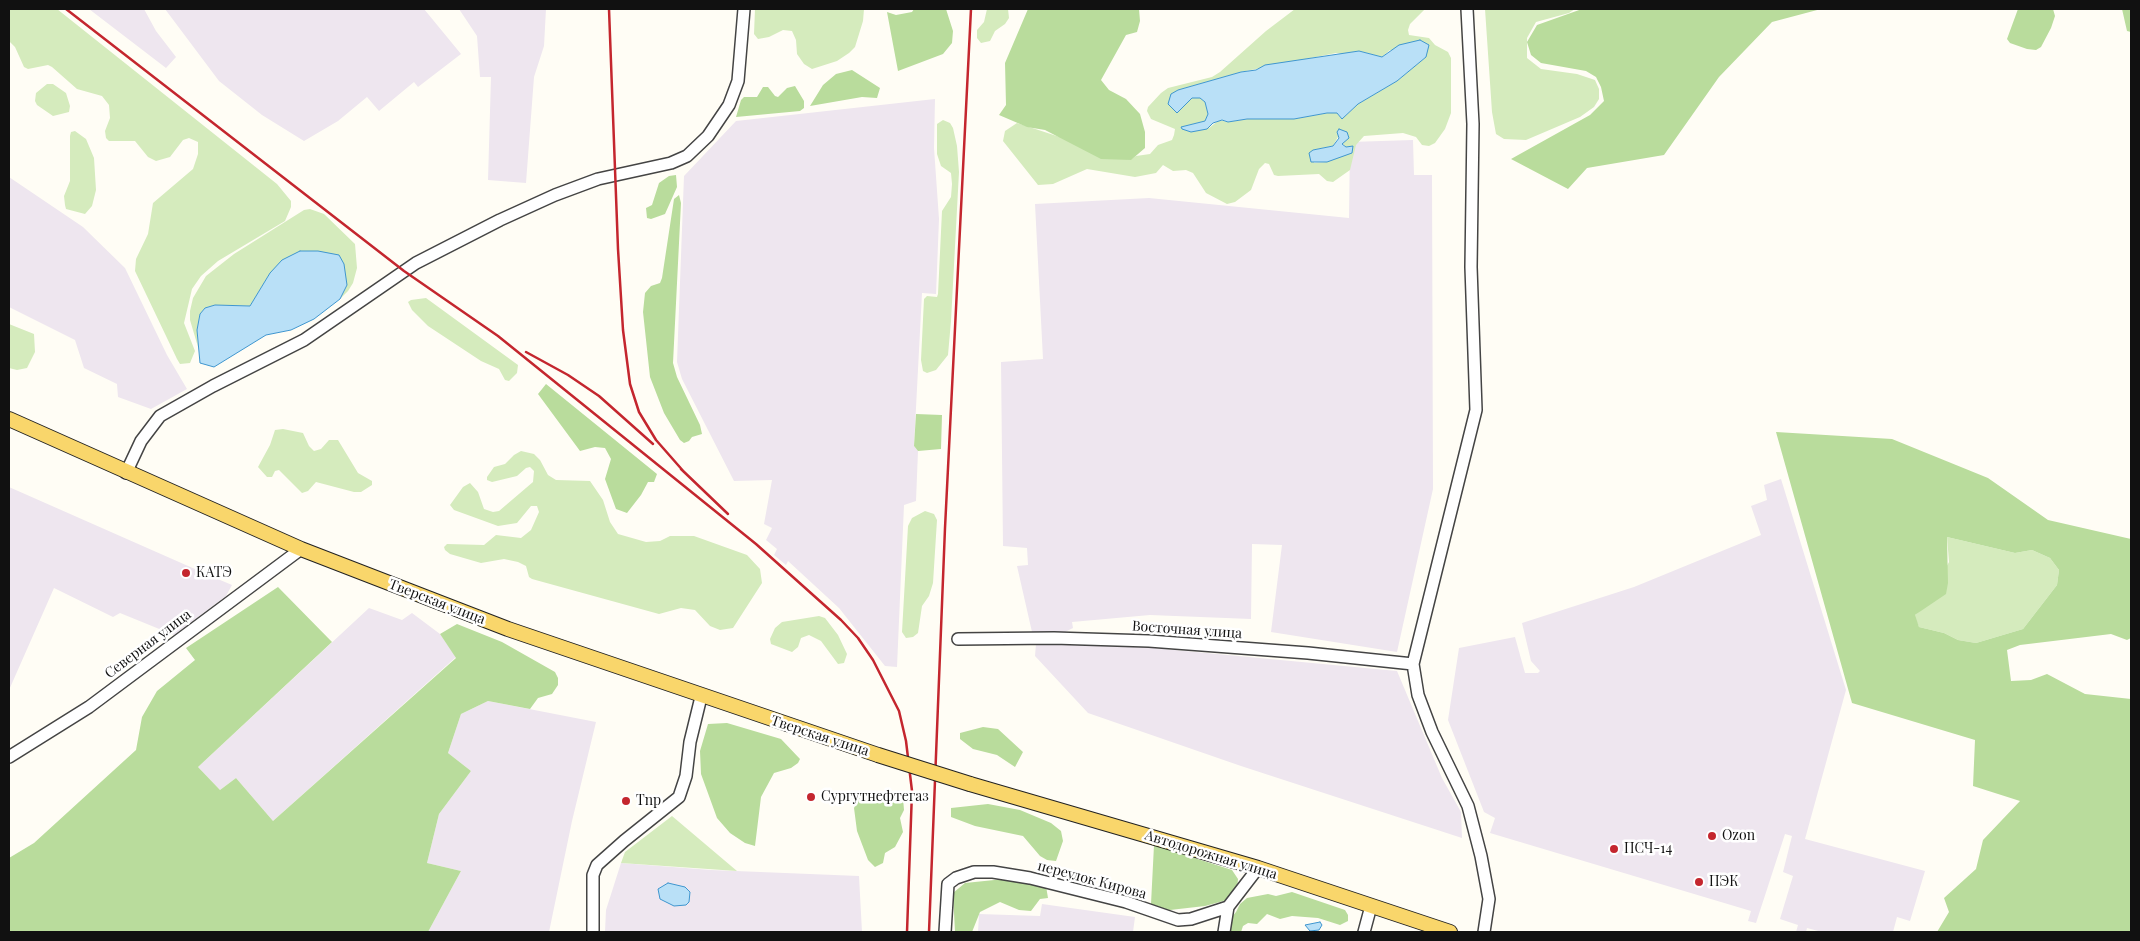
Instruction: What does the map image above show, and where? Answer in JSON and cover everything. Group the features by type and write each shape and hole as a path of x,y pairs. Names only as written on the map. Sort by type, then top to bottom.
{"main road":[{"name":"Тверская улица","path":"9,419 126,473 301,548 508,630 701,697 970,784"},
{"name":"Автодорожная улица","path":"970,784 1258,868 1450,932"}],"street":[{"path":"126,473 142,441 160,416 213,386 304,340 416,263 500,220 555,195 598,179 671,163 687,156 708,136 729,104 738,81 744,9"},
{"path":"1467,9 1472,124 1471,267 1476,410 1413,664 1418,695 1432,732 1468,806 1481,856 1489,899 1484,932"},
{"name":"Северная улица","path":"9,758 89,707 301,548"},
{"name":"Восточная улица","path":"958,639 1054,638 1149,641 1308,653 1413,664"},
{"path":"593,932 593,875 596,865 679,797 686,776 690,742 701,697"},
{"path":"1224,932 1228,907 1258,868"},
{"name":"переулок Кирова","path":"945,932 948,884 956,878 974,872 1008,874 1126,902 1178,920 1190,919 1228,907"},
{"path":"1364,932 1371,906"}],"shaded area":[{"path":"89,9 144,9 156,31 176,57 166,68"},
{"path":"165,9 424,9 461,54 418,87 414,82 379,111 367,97 338,121 304,141 262,115 219,81"},
{"path":"459,9 546,9 544,46 534,77 526,183 488,180 491,77 480,77 477,36"},
{"path":"935,99 934,148 939,219 936,294 922,293 914,446 918,451 916,501 904,505 897,667 885,666 839,608 788,561 786,565 774,555 777,549 766,540 772,528 764,524 772,480 734,481 682,379 677,362 684,176 736,121"},
{"path":"1413,140 1414,175 1432,175 1433,489 1397,652 1271,632 1282,545 1252,544 1251,619 1150,615 1072,622 1073,628 1065,632 1032,632 1017,566 1028,565 1027,548 1003,546 1001,362 1043,359 1035,204 1149,198 1349,218 1350,142"},
{"path":"9,177 83,227 125,268 167,355 187,389 151,409 118,397 117,384 84,368 75,340 9,307"},
{"path":"1781,479 1846,690 1805,839 1925,871 1910,921 1897,917 1893,932 1822,932 1807,928 1806,932 1796,932 1798,925 1780,919 1793,876 1783,872 1792,836 1785,834 1756,923 1748,921 1751,911 1490,833 1495,818 1484,812 1448,720 1459,648 1515,637 1525,673 1538,673 1540,671 1531,661 1522,623 1634,587 1761,535 1751,506 1767,500 1764,485"},
{"path":"9,487 232,585 226,596 174,635 120,613 113,617 54,588 9,690"},
{"path":"369,608 402,620 412,613 440,634 456,657 273,821 236,778 220,790 198,767"},
{"path":"1036,644 1143,647 1397,671 1442,778 1461,812 1462,838 1241,766 1088,713 1035,656"},
{"path":"488,701 596,722 572,821 549,932 428,932 461,871 427,863 439,814 471,771 448,753 461,714"},
{"path":"621,863 711,870 859,876 862,932 605,932 606,910"},
{"path":"1042,904 1135,917 1133,932 978,932 979,914 1040,916"}],"green space":[{"path":"9,9 57,9 277,184 291,201 291,207 285,221 218,261 201,276 192,289 184,323 195,351 190,363 180,364 177,359 135,271 136,259 148,234 153,203 193,169 198,154 198,142 189,138 183,140 170,157 156,161 148,157 135,141 109,141 106,138 105,131 110,118 109,105 102,96 77,89 48,65 28,69 24,67 15,47 9,41"},
{"path":"755,9 864,9 863,21 855,47 837,61 812,69 804,64 797,54 796,40 792,31 783,30 769,37 758,39 754,34"},
{"path":"914,9 946,9 953,31 952,43 943,54 898,71 887,12 896,15 912,12"},
{"path":"987,9 1008,9 1009,18 1005,24 995,31 990,41 981,43 977,38 977,30 984,22"},
{"path":"1028,9 1139,9 1140,21 1137,32 1126,35 1101,80 1109,90 1126,99 1140,114 1145,132 1145,148 1131,160 1101,159 1045,130 1027,127 999,115 1006,105 1005,63"},
{"path":"1295,9 1425,9 1410,24 1408,30 1409,35 1429,38 1435,45 1448,52 1451,58 1451,113 1445,129 1435,143 1429,146 1422,145 1416,137 1403,133 1364,136 1356,145 1350,170 1333,182 1327,181 1319,174 1274,175 1269,164 1265,163 1259,169 1251,190 1235,202 1227,204 1206,193 1193,173 1186,170 1173,171 1163,165 1156,173 1135,177 1087,169 1053,184 1038,185 1003,141 1005,131 1017,123 1130,160 1136,156 1150,154 1158,145 1172,140 1174,135 1175,129 1151,119 1147,111 1148,107 1161,93 1168,88 1212,77","holes":["1390,50 1426,57 1397,81 1358,104 1342,119 1337,113 1327,113 1294,119 1247,119 1228,122 1219,120 1209,128 1181,127 1205,121 1208,114 1205,102 1200,98 1192,98 1177,113 1173,108 1178,90 1241,72 1336,53 1343,54 1359,51 1382,57","1347,132 1349,138 1342,143 1346,147 1353,146 1327,162 1314,163 1313,150 1333,146 1339,135"]},
{"path":"1485,9 1575,9 1569,13 1536,22 1527,38 1527,58 1541,69 1577,74 1595,80 1599,89 1599,99 1594,107 1580,117 1526,140 1504,139 1496,134 1492,112"},
{"path":"1582,9 1821,9 1772,22 1719,77 1664,155 1587,168 1568,189 1511,159 1590,115 1604,101 1601,87 1596,77 1586,71 1541,63 1531,55 1527,42 1537,25"},
{"path":"2018,9 2053,9 2055,16 2051,28 2041,47 2036,50 2010,43 2007,39"},
{"path":"2122,9 2131,9 2131,32 2127,31"},
{"path":"852,70 880,88 877,98 862,97 810,106 823,85 836,74"},
{"path":"47,84 53,84 66,93 70,106 69,112 53,116 37,105 35,101 36,93"},
{"path":"795,86 804,101 804,108 800,111 736,117 741,100 744,97 757,97 763,87 768,87 778,97 787,88"},
{"path":"943,120 950,123 953,128 957,146 959,172 951,321 948,355 936,370 927,373 923,371 921,360 924,299 927,296 937,297 938,294 942,211 951,197 952,184 951,173 941,166 937,154 937,124"},
{"path":"75,131 86,139 94,158 96,190 92,206 85,214 66,209 65,205 64,196 70,181 70,136 71,132"},
{"path":"676,175 677,187 665,214 651,219 647,218 646,208 652,205 659,183 669,176"},
{"path":"679,195 681,203 673,363 677,377 700,425 702,434 692,437 684,443 680,440 664,413 650,377 643,312 645,293 651,286 660,283 662,278 674,199"},
{"path":"310,209 324,214 355,244 357,268 353,283 348,291 340,299 347,285 270,273 250,306 215,305 205,308 200,314 197,330 198,347 190,320 190,311 193,298 206,276 234,254 304,210"},
{"path":"426,298 518,365 517,373 509,381 505,380 499,369 481,361 428,326 412,310 408,302"},
{"path":"9,324 34,334 35,352 27,368 17,370 9,368"},
{"path":"546,384 657,474 654,482 648,482 627,513 616,509 605,479 611,459 605,448 595,447 580,451 538,394"},
{"path":"916,414 942,415 941,449 918,451 914,446"},
{"path":"283,429 303,433 309,446 314,451 321,449 329,440 338,440 358,473 372,481 372,485 361,492 354,492 316,482 308,491 302,493 279,470 275,471 272,477 267,477 258,467 270,445 275,430"},
{"path":"1776,432 1892,439 1988,478 2048,520 2131,539 2131,638 2127,640 2111,634 2020,645 2007,650 2011,681 2031,680 2047,674 2085,694 2131,699 2131,932 1937,932 1949,912 1944,898 1976,869 1983,840 2020,801 1973,786 1975,740 1852,703","holes":["1947,537 2015,553 2032,550 2050,558 2059,570 2057,585 2023,629 1976,643 1958,640 1944,633 1919,627 1915,615 1946,594 1948,583"]},
{"path":"521,451 534,454 540,460 548,475 556,480 590,481 603,500 610,522 618,534 646,542 660,541 670,536 694,536 747,555 760,569 762,583 733,628 720,630 710,626 695,610 681,608 659,614 532,579 529,577 526,566 518,562 504,559 481,563 450,554 445,550 444,547 447,544 484,545 496,535 521,538 531,530 539,512 537,506 531,506 517,523 498,526 454,510 450,505 463,487 470,483 478,492 484,509 493,512 499,511 533,482 534,471 530,467 526,468 517,476 492,482 487,480 487,477 494,467 505,464"},
{"path":"925,511 934,514 937,520 933,583 929,596 922,606 918,633 913,637 906,638 902,632 908,526 912,518"},
{"path":"1947,537 2015,553 2032,550 2050,558 2059,570 2057,585 2023,629 1976,643 1958,640 1944,633 1919,627 1914,616 1926,606 1949,562"},
{"path":"278,587 332,642 198,767 220,790 236,778 273,821 456,658 440,634 457,624 502,642 555,672 558,678 558,685 552,694 538,698 530,709 488,701 461,714 448,753 471,771 439,814 427,863 461,871 428,932 9,932 9,858 34,843 136,750 142,717 157,691 195,660 186,648"},
{"path":"819,616 825,618 838,635 847,654 844,663 838,664 821,641 809,635 801,638 798,647 792,652 771,644 770,639 775,628 782,622"},
{"path":"727,723 781,739 800,759 791,768 774,773 761,797 755,846 745,843 730,833 717,818 701,774 700,751 708,724"},
{"path":"983,727 998,729 1023,752 1015,767 997,755 973,749 960,739 960,733"},
{"path":"891,792 900,794 903,798 904,810 900,818 903,832 895,847 885,853 883,863 875,867 868,860 857,831 854,808 859,797"},
{"path":"988,804 1020,810 1051,823 1061,831 1063,841 1056,861 1047,860 1040,856 1023,836 975,826 951,817 951,808"},
{"path":"672,816 737,871 621,863 625,852"},
{"path":"1154,845 1232,870 1238,879 1237,890 1227,900 1205,906 1170,910 1153,908 1151,904"},
{"path":"1014,878 1046,886 1048,898 1040,899 1031,911 1019,910 1000,902 980,912 972,932 955,932 953,893 965,883"},
{"path":"1292,892 1345,910 1348,915 1348,921 1340,925 1318,918 1292,916 1280,919 1267,914 1257,924 1248,923 1243,926 1241,932 1229,932 1230,919 1240,904 1247,898 1268,894 1276,896"}],"water":[{"path":"1420,40 1429,45 1426,57 1397,81 1358,104 1342,119 1337,113 1327,113 1294,119 1247,119 1228,122 1222,120 1213,123 1207,129 1191,132 1181,127 1205,121 1208,114 1205,102 1200,98 1192,98 1177,113 1168,104 1171,94 1178,90 1241,72 1256,70 1265,65 1359,51 1382,57 1399,45"},
{"path":"1339,129 1347,132 1349,138 1342,144 1346,147 1353,146 1352,153 1327,162 1311,162 1309,153 1313,150 1333,146 1339,138 1337,132"},
{"path":"300,251 318,251 339,255 344,264 347,285 340,299 314,319 291,330 266,335 214,367 200,363 197,330 200,314 205,308 215,305 250,306 270,273 282,260"},
{"path":"668,883 685,887 690,892 689,902 686,905 674,906 660,899 658,889"},
{"path":"1320,922 1322,925 1319,930 1310,931 1305,925"}],"railway":[{"path":"66,9 404,271 498,336 756,544 841,620 858,638 873,660 899,711 906,741 912,791 907,932"},
{"path":"609,9 618,249 623,330 630,384 639,412 656,440 685,473"},
{"path":"929,932 945,528 971,9"},
{"path":"526,352 568,375 599,396 653,444"},
{"path":"681,469 728,514"}],"place":[{"name":"КАТЭ","path":"186,573"},
{"name":"Сургутнефтегаз","path":"811,797"},
{"name":"Tnp","path":"626,801"},
{"name":"Ozon","path":"1712,836"},
{"name":"ПСЧ-14","path":"1614,849"},
{"name":"ПЭК","path":"1699,882"}]}
